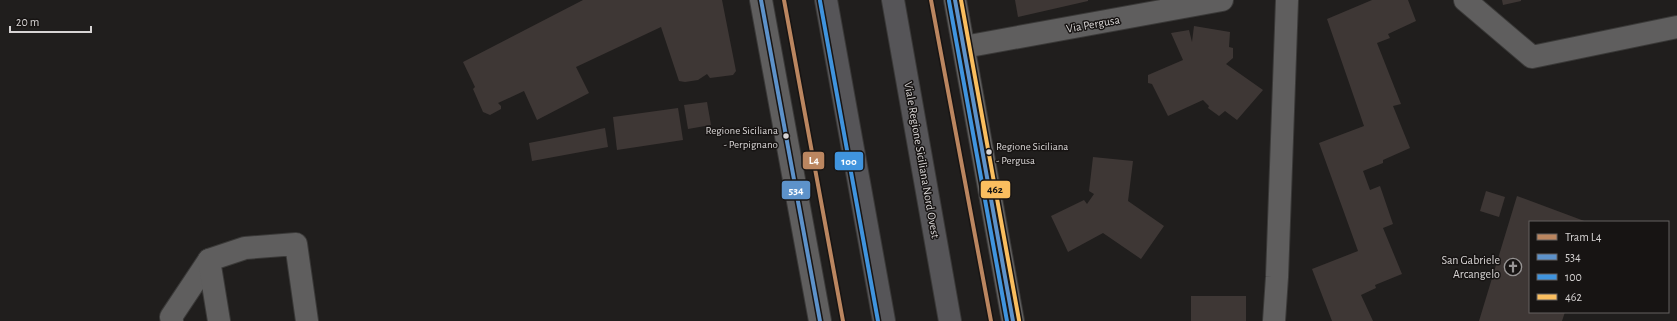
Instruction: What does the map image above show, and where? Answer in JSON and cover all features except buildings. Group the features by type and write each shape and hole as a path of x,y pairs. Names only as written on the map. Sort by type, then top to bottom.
{"main road":[{"path":"826,0 884,321"},
{"name":"Viale Regione Siciliana Nord Ovest","path":"893,0 950,321"}],"street":[{"path":"761,0 820,321"},
{"path":"955,0 1013,321"},
{"name":"Via Pergusa","path":"964,47 1222,0"},
{"path":"1274,321 1277,277 1287,0"},
{"path":"1465,0 1532,57 1677,27"},
{"path":"172,321 171,317 209,260 245,248 296,244 307,321"},
{"path":"209,260 219,321"}],"tram line":[{"name":"L4","path":"784,0 843,321"},
{"name":"L4","path":"931,0 991,321"}],"transit line":[{"name":"534","path":"761,0 820,321"},
{"name":"534","path":"955,0 1013,321"},
{"name":"462","path":"961,0 1019,320"},
{"name":"100","path":"820,1 878,321"},
{"name":"100","path":"949,1 1007,321"}],"place":[{"name":"Regione Siciliana - Perpignano","path":"786,136"},
{"name":"Regione Siciliana - Pergusa","path":"989,152"},
{"name":"San Gabriele Arcangelo","path":"1513,267"}]}
